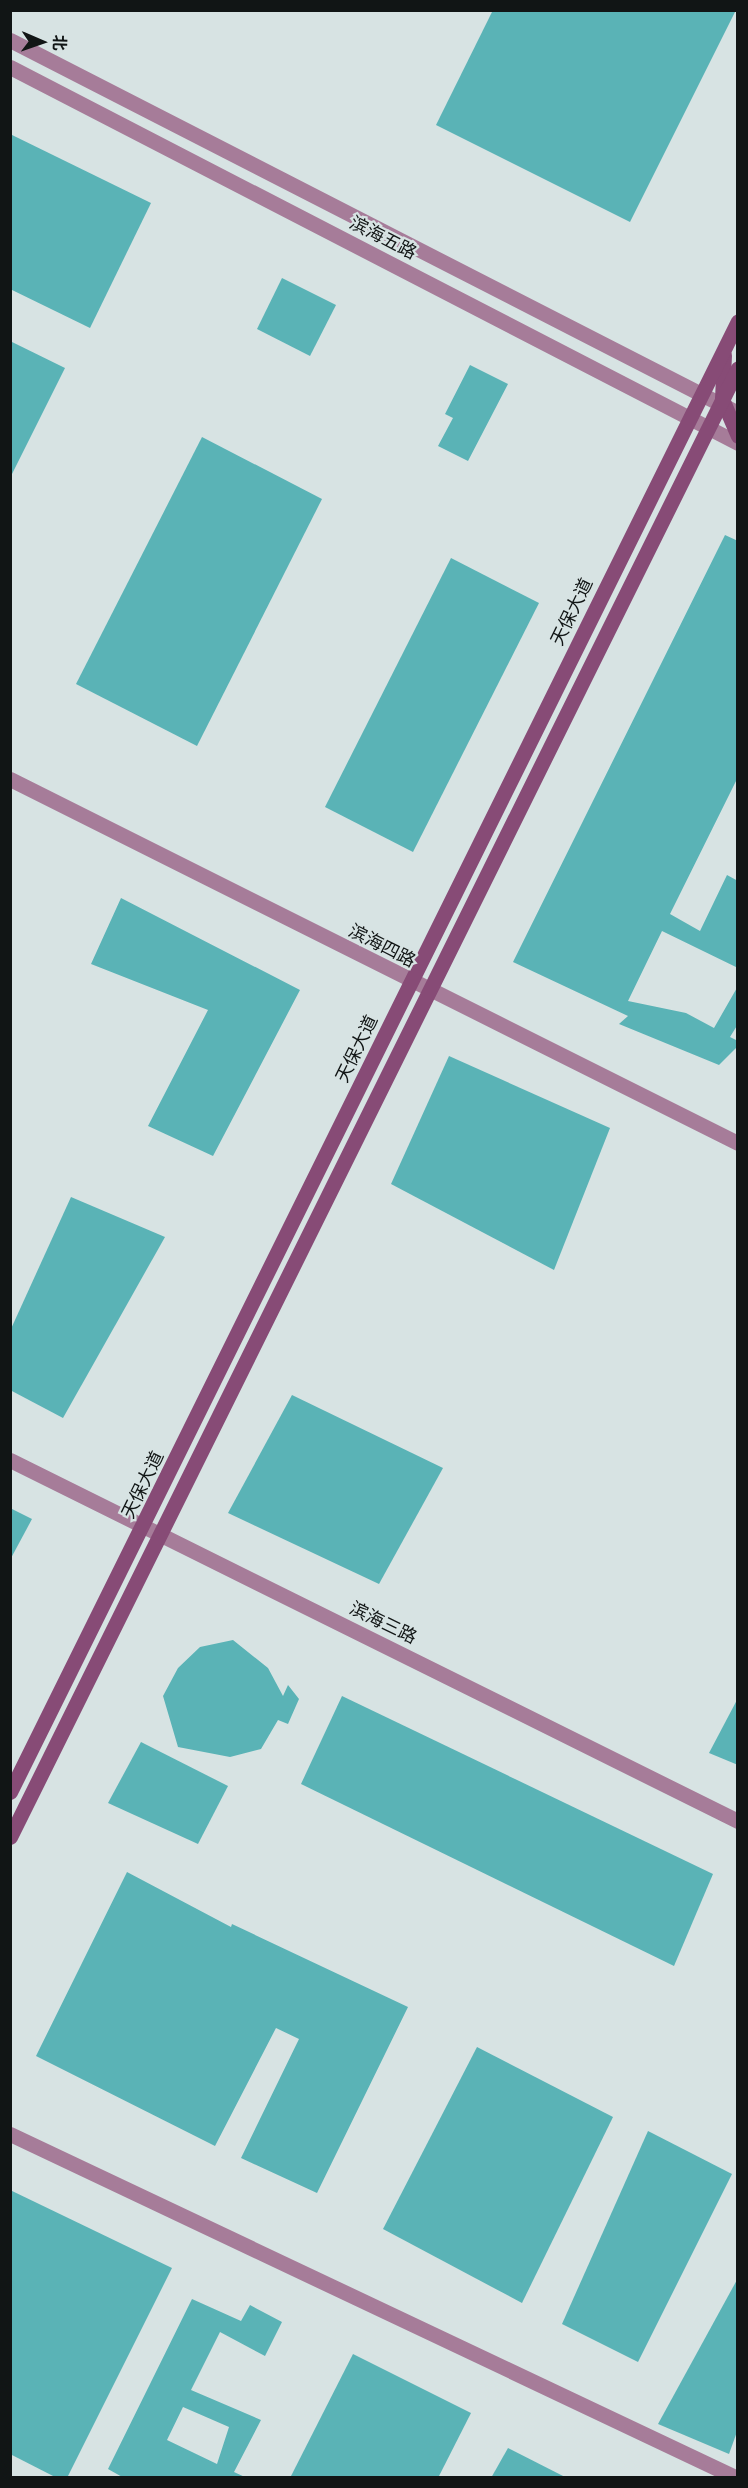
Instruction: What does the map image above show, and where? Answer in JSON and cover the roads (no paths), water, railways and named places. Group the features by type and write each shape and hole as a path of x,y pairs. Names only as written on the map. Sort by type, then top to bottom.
{"main road":[{"name":"天保大道","path":"10,1792 145,1526 734,328"},
{"path":"734,328 722,364 726,406 738,436"},
{"name":"天保大道","path":"10,1836 708,428 726,406 738,368"}],"street":[{"name":"滨海五路","path":"10,40 700,395 726,406"},
{"name":"滨海五路","path":"10,67 738,443"},
{"name":"滨海四路","path":"10,779 429,991 738,1143"},
{"name":"滨海三路","path":"10,1460 738,1821"},
{"path":"10,2134 737,2478"}]}
